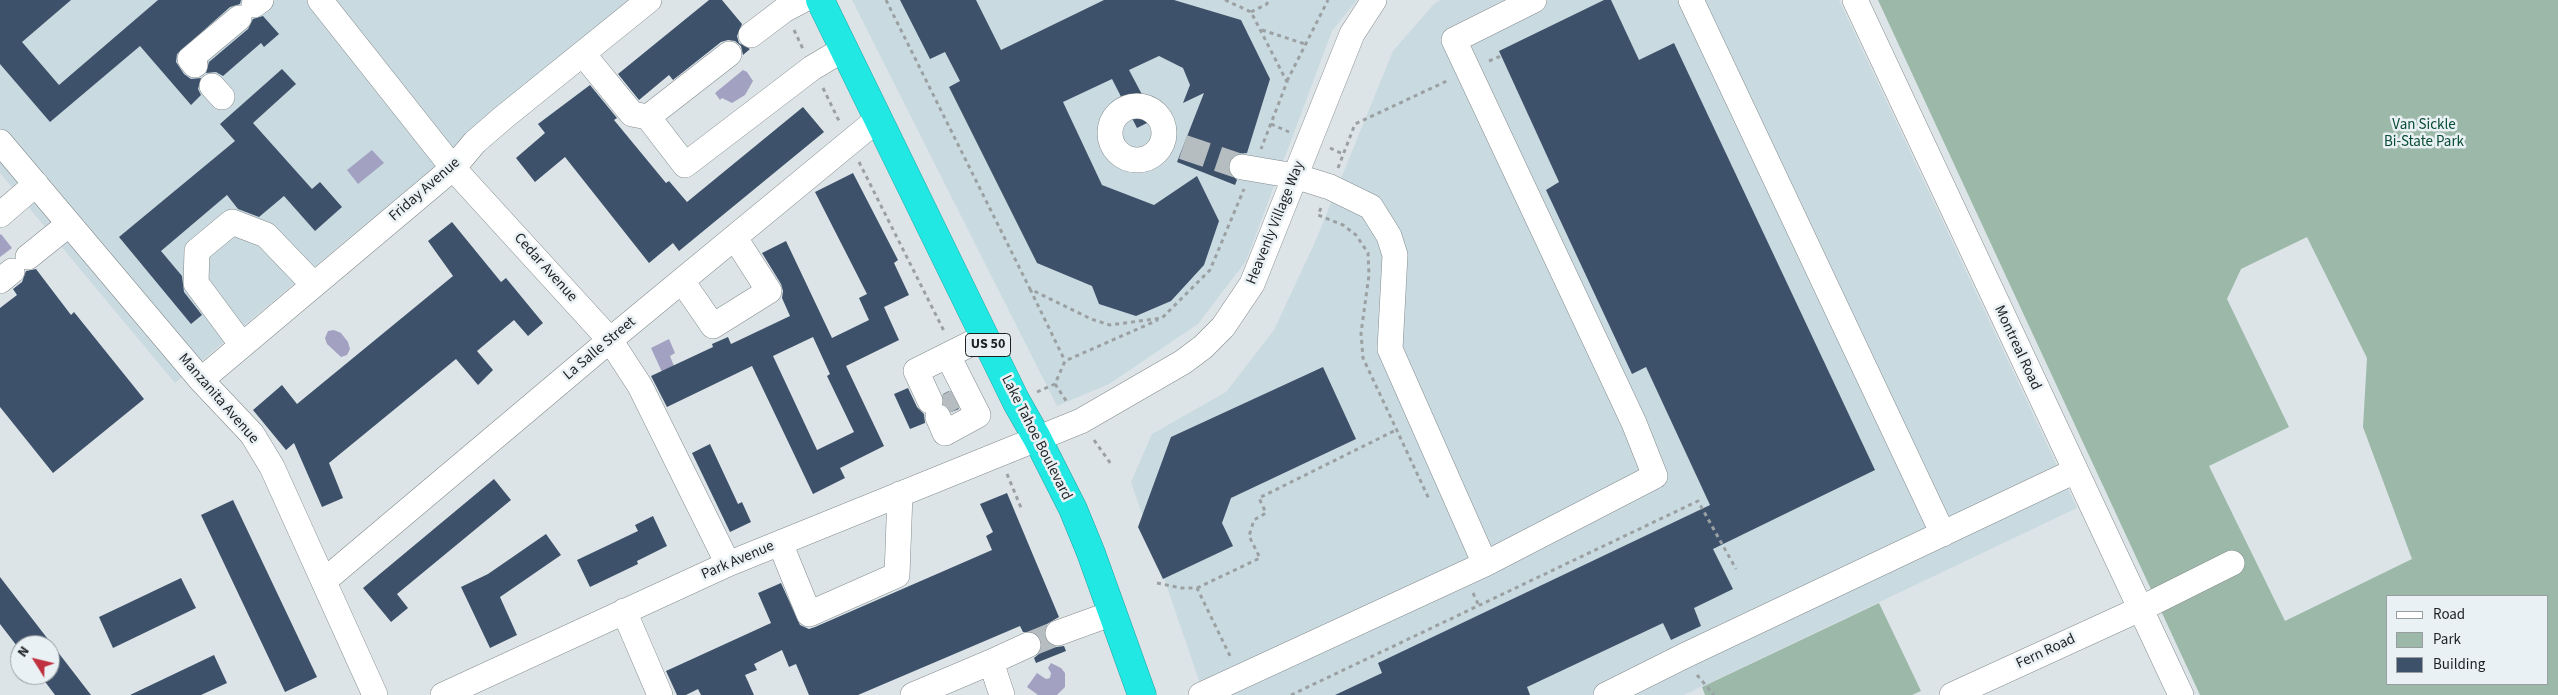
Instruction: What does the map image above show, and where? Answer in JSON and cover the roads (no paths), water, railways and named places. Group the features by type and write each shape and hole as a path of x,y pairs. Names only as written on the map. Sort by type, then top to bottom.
{"highway":[{"name":"Lake Tahoe Boulevard","path":"820,0 984,337 1016,401 1038,438 1073,509 1142,695"}],"street":[{"name":"Cedar Avenue","path":"320,0 453,168 610,340 640,386 728,564"},
{"name":"Friday Avenue","path":"202,380 453,168 490,130 649,0"},
{"path":"751,35 784,10 803,0"},
{"name":"Heavenly Village Way","path":"1038,438 1081,421 1153,380 1203,347 1223,327 1252,284 1352,34 1374,0"},
{"path":"1202,695 1485,564 1655,476 1634,423 1454,40 1534,0"},
{"path":"1691,0 1942,534"},
{"name":"Montreal Road","path":"1855,0 2181,695"},
{"path":"195,65 190,59 251,8"},
{"path":"583,54 632,114 648,117 685,165 812,68 844,49"},
{"path":"648,117 728,54"},
{"name":"La Salle Street","path":"324,582 610,340 878,119"},
{"name":"Manzanita Avenue","path":"0,142 202,380 252,434 272,467 375,695"},
{"path":"1247,169 1295,176 1330,187 1371,207 1389,236 1395,255 1390,349 1485,564"},
{"path":"0,215 36,184"},
{"path":"242,345 196,283 197,251 232,222 266,235 314,285"},
{"path":"13,270 69,224"},
{"path":"682,281 713,326 769,291 735,238"},
{"path":"975,464 945,410 916,371 984,337"},
{"path":"944,358 978,415 945,410"},
{"name":"Park Avenue","path":"443,695 728,564 1038,438"},
{"path":"1606,695 2075,471"},
{"path":"780,543 809,614 897,575 900,494"},
{"name":"Fern Road","path":"1952,695 2140,609 2232,563"},
{"path":"624,611 660,695"},
{"path":"1058,633 1113,613"},
{"path":"913,695 1028,644"},
{"path":"991,662 1002,695"}],"water":[{"path":"743,70 747,72 753,81 745,95 732,103 722,98 720,100 715,93"},
{"path":"372,150 384,163 358,184 347,170"},
{"path":"0,235 12,248 0,257"},
{"path":"334,330 341,333 348,342 350,349 347,355 341,357 327,344 325,338 328,331"},
{"path":"669,339 675,353 670,356 674,366 662,372 651,348"},
{"path":"1051,663 1061,668 1065,673 1065,687 1057,695 1038,695 1027,687 1037,673 1046,679 1050,678 1051,673 1048,668"}],"tunnel":[{"path":"1183,147 1242,167"},
{"path":"944,394 953,411"},
{"path":"1028,645 1058,633"}],"park label":[{"name":"Van Sickle Bi-State Park","path":"2424,134"}]}
